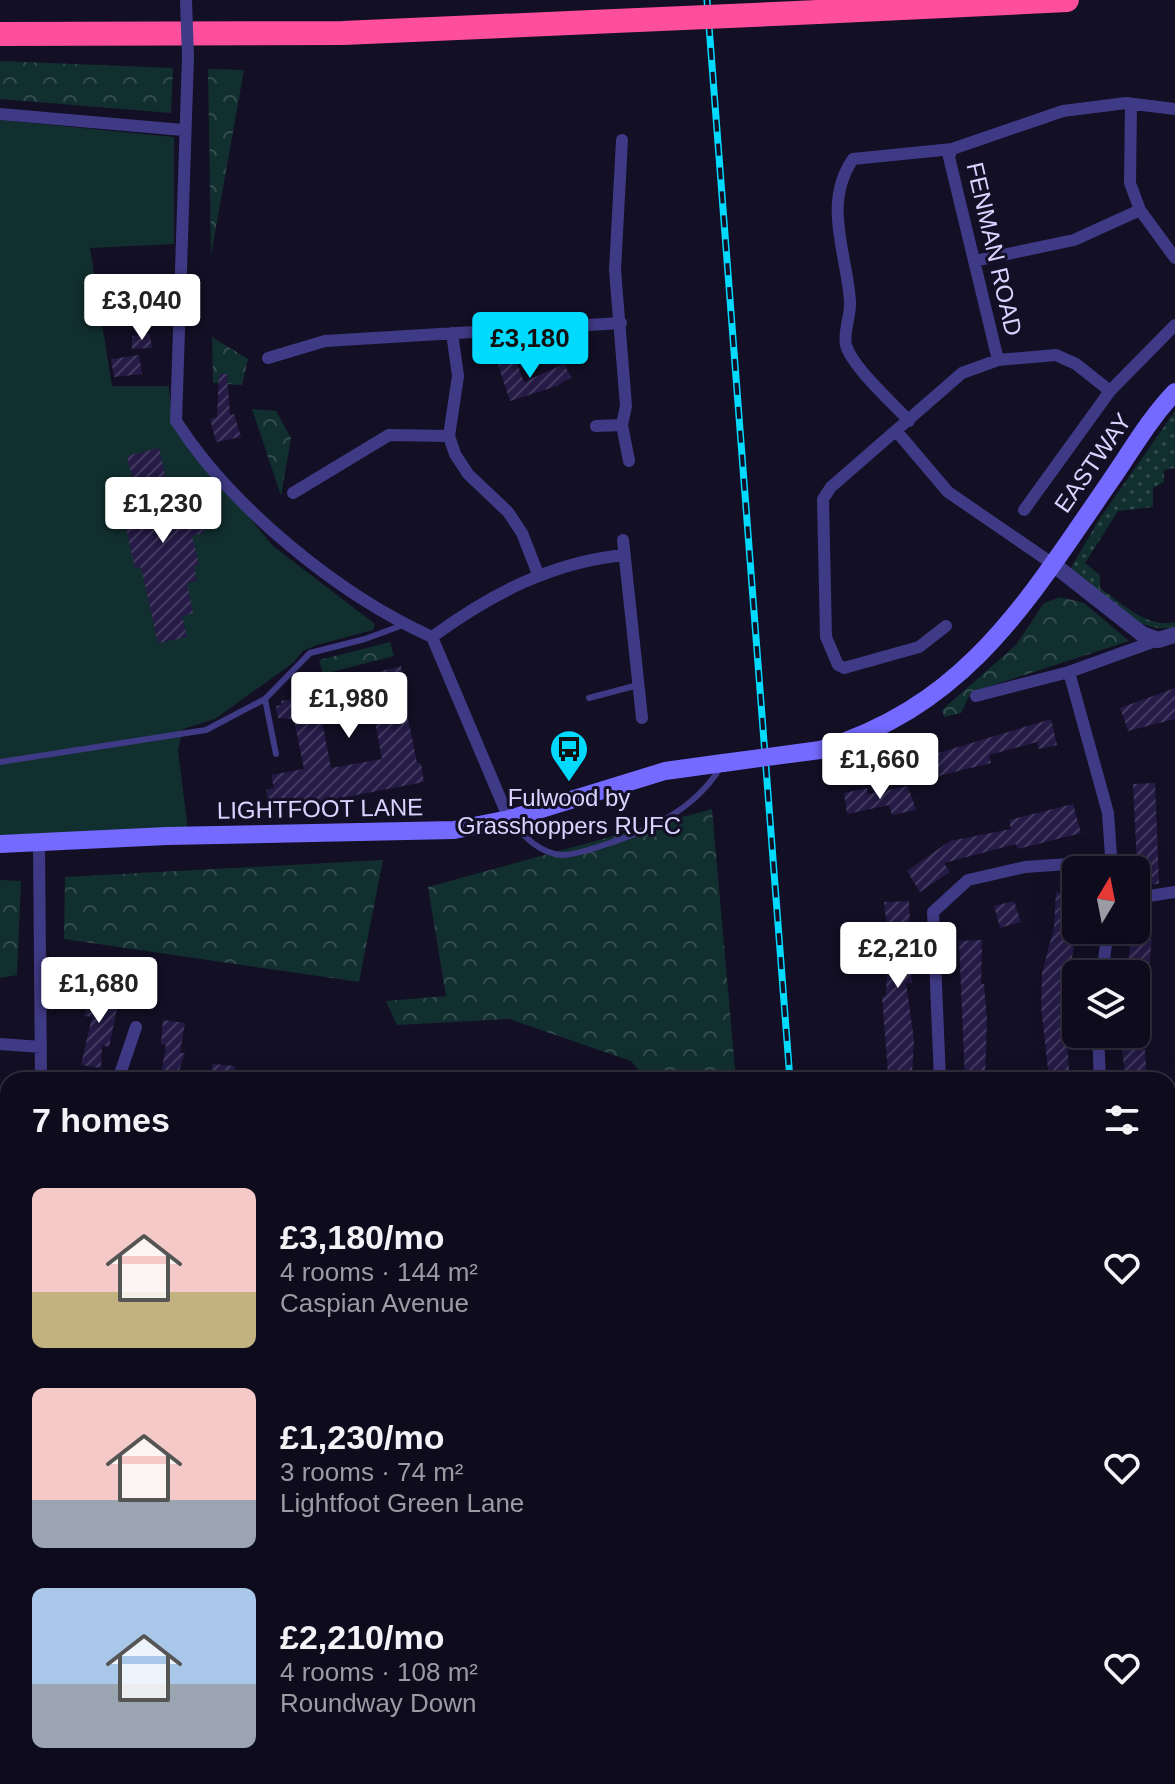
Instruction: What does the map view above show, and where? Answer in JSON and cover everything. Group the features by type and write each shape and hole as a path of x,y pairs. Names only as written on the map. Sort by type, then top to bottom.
{"highway":[{"path":"0,34 343,33 1067,0"}],"main road":[{"name":"EASTWAY","path":"1053,564 1175,392"},
{"name":"LIGHTFOOT LANE","path":"0,844 167,836 454,830 509,819 665,771 820,750 848,742 932,698 989,646 1053,564"}],"street":[{"path":"186,0 188,57 183,130 176,421 194,449 283,543 403,625 432,637 509,819"},
{"path":"909,421 864,371 846,345 850,303 837,217 843,173 853,159 952,149 1063,111 1131,104 1175,109"},
{"path":"1131,104 1130,183 1140,210 1175,258"},
{"path":"0,114 183,130"},
{"path":"622,140 615,270 626,406 622,425 629,461"},
{"name":"FENMAN ROAD","path":"952,149 949,157 998,360"},
{"path":"974,261 1074,240 1140,210"},
{"path":"268,358 325,341 621,323"},
{"path":"1024,510 1110,391 1175,325"},
{"path":"452,333 458,376 449,436 455,454 468,474 508,512 522,533 538,574"},
{"path":"946,626 919,647 844,668 838,665 826,637 823,499 831,487 898,433 962,373 998,360 1056,355 1076,364 1110,391"},
{"path":"596,426 622,425"},
{"path":"898,433 948,492 1053,564 1142,634 1158,640"},
{"path":"293,493 389,435 449,436"},
{"path":"623,540 642,718"},
{"path":"432,637 463,614 538,574 583,559 623,555"},
{"path":"976,696 1069,672 1175,635"},
{"path":"1069,672 1108,813 1111,856"},
{"path":"39,844 41,1072"},
{"path":"940,1072 933,912 968,880 1025,867 1062,867"},
{"path":"1150,896 1175,892"},
{"path":"121,1072 136,1027"},
{"path":"0,1044 41,1047"},
{"path":"1099,1048 1100,1072"}],"lane":[{"path":"0,762 206,730 265,699 310,653 365,639 403,625"},
{"path":"589,698 638,685"},
{"path":"265,699 276,754"},
{"path":"509,819 532,845 562,855 592,848 641,832 679,811 705,788 723,763"}],"green space":[{"path":"0,61 173,68 171,113 0,99"},
{"path":"208,69 244,70 211,255"},
{"path":"0,120 174,137 174,244 90,248 112,386 169,386 172,422 273,546 375,624 373,630 303,651 293,663 215,719 183,729 178,750 188,830 0,839"},
{"path":"212,337 248,359 242,385 213,383"},
{"path":"252,409 276,411 291,438 281,496"},
{"path":"1175,411 1175,468 1164,470 1164,482 1153,488 1153,507 1118,511 1085,563 1100,575 1100,588 1135,613 1155,622 1175,622 1175,627 1161,628 1148,626 1121,612 1074,576 1071,568 1098,521"},
{"path":"1060,597 1084,603 1129,641 978,690 970,694 961,713 944,717 942,710 1016,645 1044,603"},
{"path":"390,642 394,656 323,674 319,660"},
{"path":"712,809 735,1072 640,1072 631,1061 509,1019 397,1025 386,1001 446,996 428,887"},
{"path":"383,860 359,982 64,939 65,877"},
{"path":"0,880 21,881 17,975 0,978"}],"building":[{"path":"150,334 152,348 132,349 132,336"},
{"path":"139,355 142,374 114,377 111,359"},
{"path":"515,358 524,382 564,364 571,377 557,386 510,401 498,365"},
{"path":"219,374 227,374 230,415 234,414 241,437 216,442 210,419 217,417"},
{"path":"159,448 172,506 197,500 204,533 192,536 199,565 194,566 197,581 187,583 193,613 182,616 187,637 158,643 141,567 135,568 125,524 142,520 127,456"},
{"path":"401,666 407,693 403,694 424,782 310,804 309,800 269,806 266,790 274,788 271,775 304,769 294,719 278,718 276,706 282,705 281,701 315,695 313,684 317,683 316,678 342,673 348,680","holes":["372,706 382,759 331,768 321,716"]},
{"path":"1175,688 1175,719 1128,731 1120,708"},
{"path":"1051,719 1057,745 1039,749 1037,742 989,755 991,763 918,781 915,760"},
{"path":"1155,783 1159,884 1150,884 1150,856 1137,856 1133,784"},
{"path":"908,786 916,810 892,815 889,805 847,814 844,793 867,788 868,794"},
{"path":"1073,804 1081,833 1018,849 1016,844 944,863 950,872 920,892 907,871 950,841 1011,829 1009,820"},
{"path":"1056,892 1062,893 1062,944 1074,944 1072,960 1062,960 1062,1048 1067,1048 1069,1072 1048,1072 1041,1006 1042,973 1054,927"},
{"path":"909,901 912,983 906,983 914,1040 912,1072 888,1072 882,996 886,996 888,939 884,902"},
{"path":"1014,901 1021,922 1000,928 994,906"},
{"path":"1152,939 1150,960 1128,960 1131,944 1150,944"},
{"path":"982,940 981,984 984,984 987,1018 985,1072 965,1072 959,941"},
{"path":"91,990 120,994 109,1047 102,1045 101,1068 81,1065 92,1017 84,1016"},
{"path":"163,1020 185,1023 180,1053 185,1053 179,1072 161,1072 166,1045 161,1044"},
{"path":"1122,1048 1145,1048 1146,1072 1124,1072"},
{"path":"212,1064 235,1066 235,1072 212,1072"}],"railway":[{"path":"707,0 789,1072"}],"place":[{"name":"Fulwood by Grasshoppers RUFC","path":"569,783"}]}
